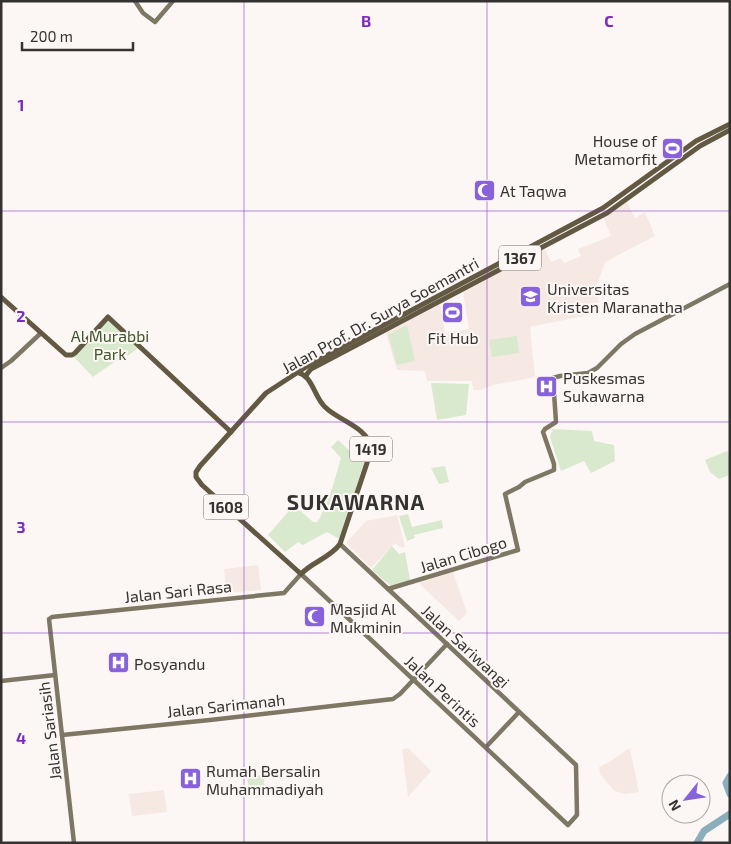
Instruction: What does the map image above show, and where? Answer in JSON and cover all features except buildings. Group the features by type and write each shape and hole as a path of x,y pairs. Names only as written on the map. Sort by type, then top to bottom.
{"main road":[{"name":"Jalan Prof. Dr. Surya Soemantri","path":"231,432 266,393 309,365 598,211 696,141 730,124"},
{"name":"Jalan Prof. Dr. Surya Soemantri","path":"306,377 306,374 311,369 607,213 700,146 730,130"},
{"path":"1,297 64,354 72,355 108,317 231,432"},
{"name":"1419","path":"299,373 306,377 322,404 334,414 362,431 368,438 372,448 340,544"},
{"name":"1608","path":"231,432 200,466 196,472 196,477 202,485 301,574"},
{"path":"301,574 336,549 340,544"}],"street":[{"path":"135,1 143,14 155,22 173,1"},
{"name":"Jalan Cibogo","path":"388,590 518,550 505,494 525,482 554,470 554,464 544,432 556,420 553,378 588,373 598,368 621,344 635,334 730,284"},
{"path":"1,368 41,333"},
{"name":"Jalan Sariwangi","path":"340,544 576,765 577,815 568,826"},
{"name":"Jalan Sari Rasa","path":"50,617 284,592 301,574"},
{"name":"Jalan Perintis","path":"301,574 568,826"},
{"name":"Jalan Sariasih","path":"50,617 48,625 74,843"},
{"path":"413,680 447,644"},
{"path":"1,682 55,675"},
{"name":"Jalan Sarimanah","path":"62,735 393,699 413,680"},
{"path":"486,747 519,712"}],"shaded area":[{"name":"Universitas Kristen Maranatha","path":"627,202 635,218 645,212 655,236 605,262 596,288 599,302 586,306 589,315 530,327 535,377 493,385 481,390 473,390 472,381 427,381 425,371 397,370 386,333 440,304 445,333 469,329 463,292 545,249 551,262 561,258 564,263 581,256 578,249 611,236 603,217"},
{"path":"397,515 405,547 400,547 395,543 371,568 346,543 366,521"},
{"path":"258,565 261,590 226,593 224,569"},
{"path":"453,572 467,613 459,621 419,583"},
{"path":"408,748 431,771 408,797 402,749"},
{"path":"630,749 639,792 626,794 614,791 600,774 599,767"},
{"path":"164,790 167,812 132,816 129,794"}],"green space":[{"name":"Al Murabbi Park","path":"108,320 138,348 129,355 124,355 93,377 74,357"},
{"path":"407,325 415,361 397,365 388,335"},
{"path":"517,336 519,353 492,357 489,340"},
{"path":"431,383 469,384 466,415 437,420"},
{"path":"553,429 592,431 594,441 614,445 615,461 591,473 584,461 561,471 550,437"},
{"path":"360,439 366,443 367,454 339,539 327,532 303,545 298,542 285,552 268,535 294,505 313,522 317,522 332,489 341,458 331,447 338,440 350,451"},
{"path":"727,451 730,454 730,475 719,479 710,472 705,460"},
{"path":"445,466 449,482 439,484 431,468"},
{"path":"408,514 412,527 442,520 443,528 414,535 415,538 407,541 399,516"},
{"path":"392,546 399,554 405,552 410,580 391,586 372,570"},
{"path":"263,775 265,787 249,790 247,777"}],"waterway":[{"path":"730,776 726,783 730,794"},
{"path":"697,843 704,831 730,814"}],"place":[{"name":"House of Metamorfit","path":"673,149"},
{"name":"At Taqwa","path":"484,190"},
{"name":"Universitas Kristen Maranatha","path":"531,297"},
{"name":"Fit Hub","path":"453,313"},
{"name":"Puskesmas Sukawarna","path":"547,386"},
{"name":"Masjid Al Mukminin","path":"314,617"},
{"name":"Posyandu","path":"118,663"},
{"name":"Rumah Bersalin Muhammadiyah","path":"190,779"}],"district":[{"name":"SUKAWARNA","path":"356,501"}]}
